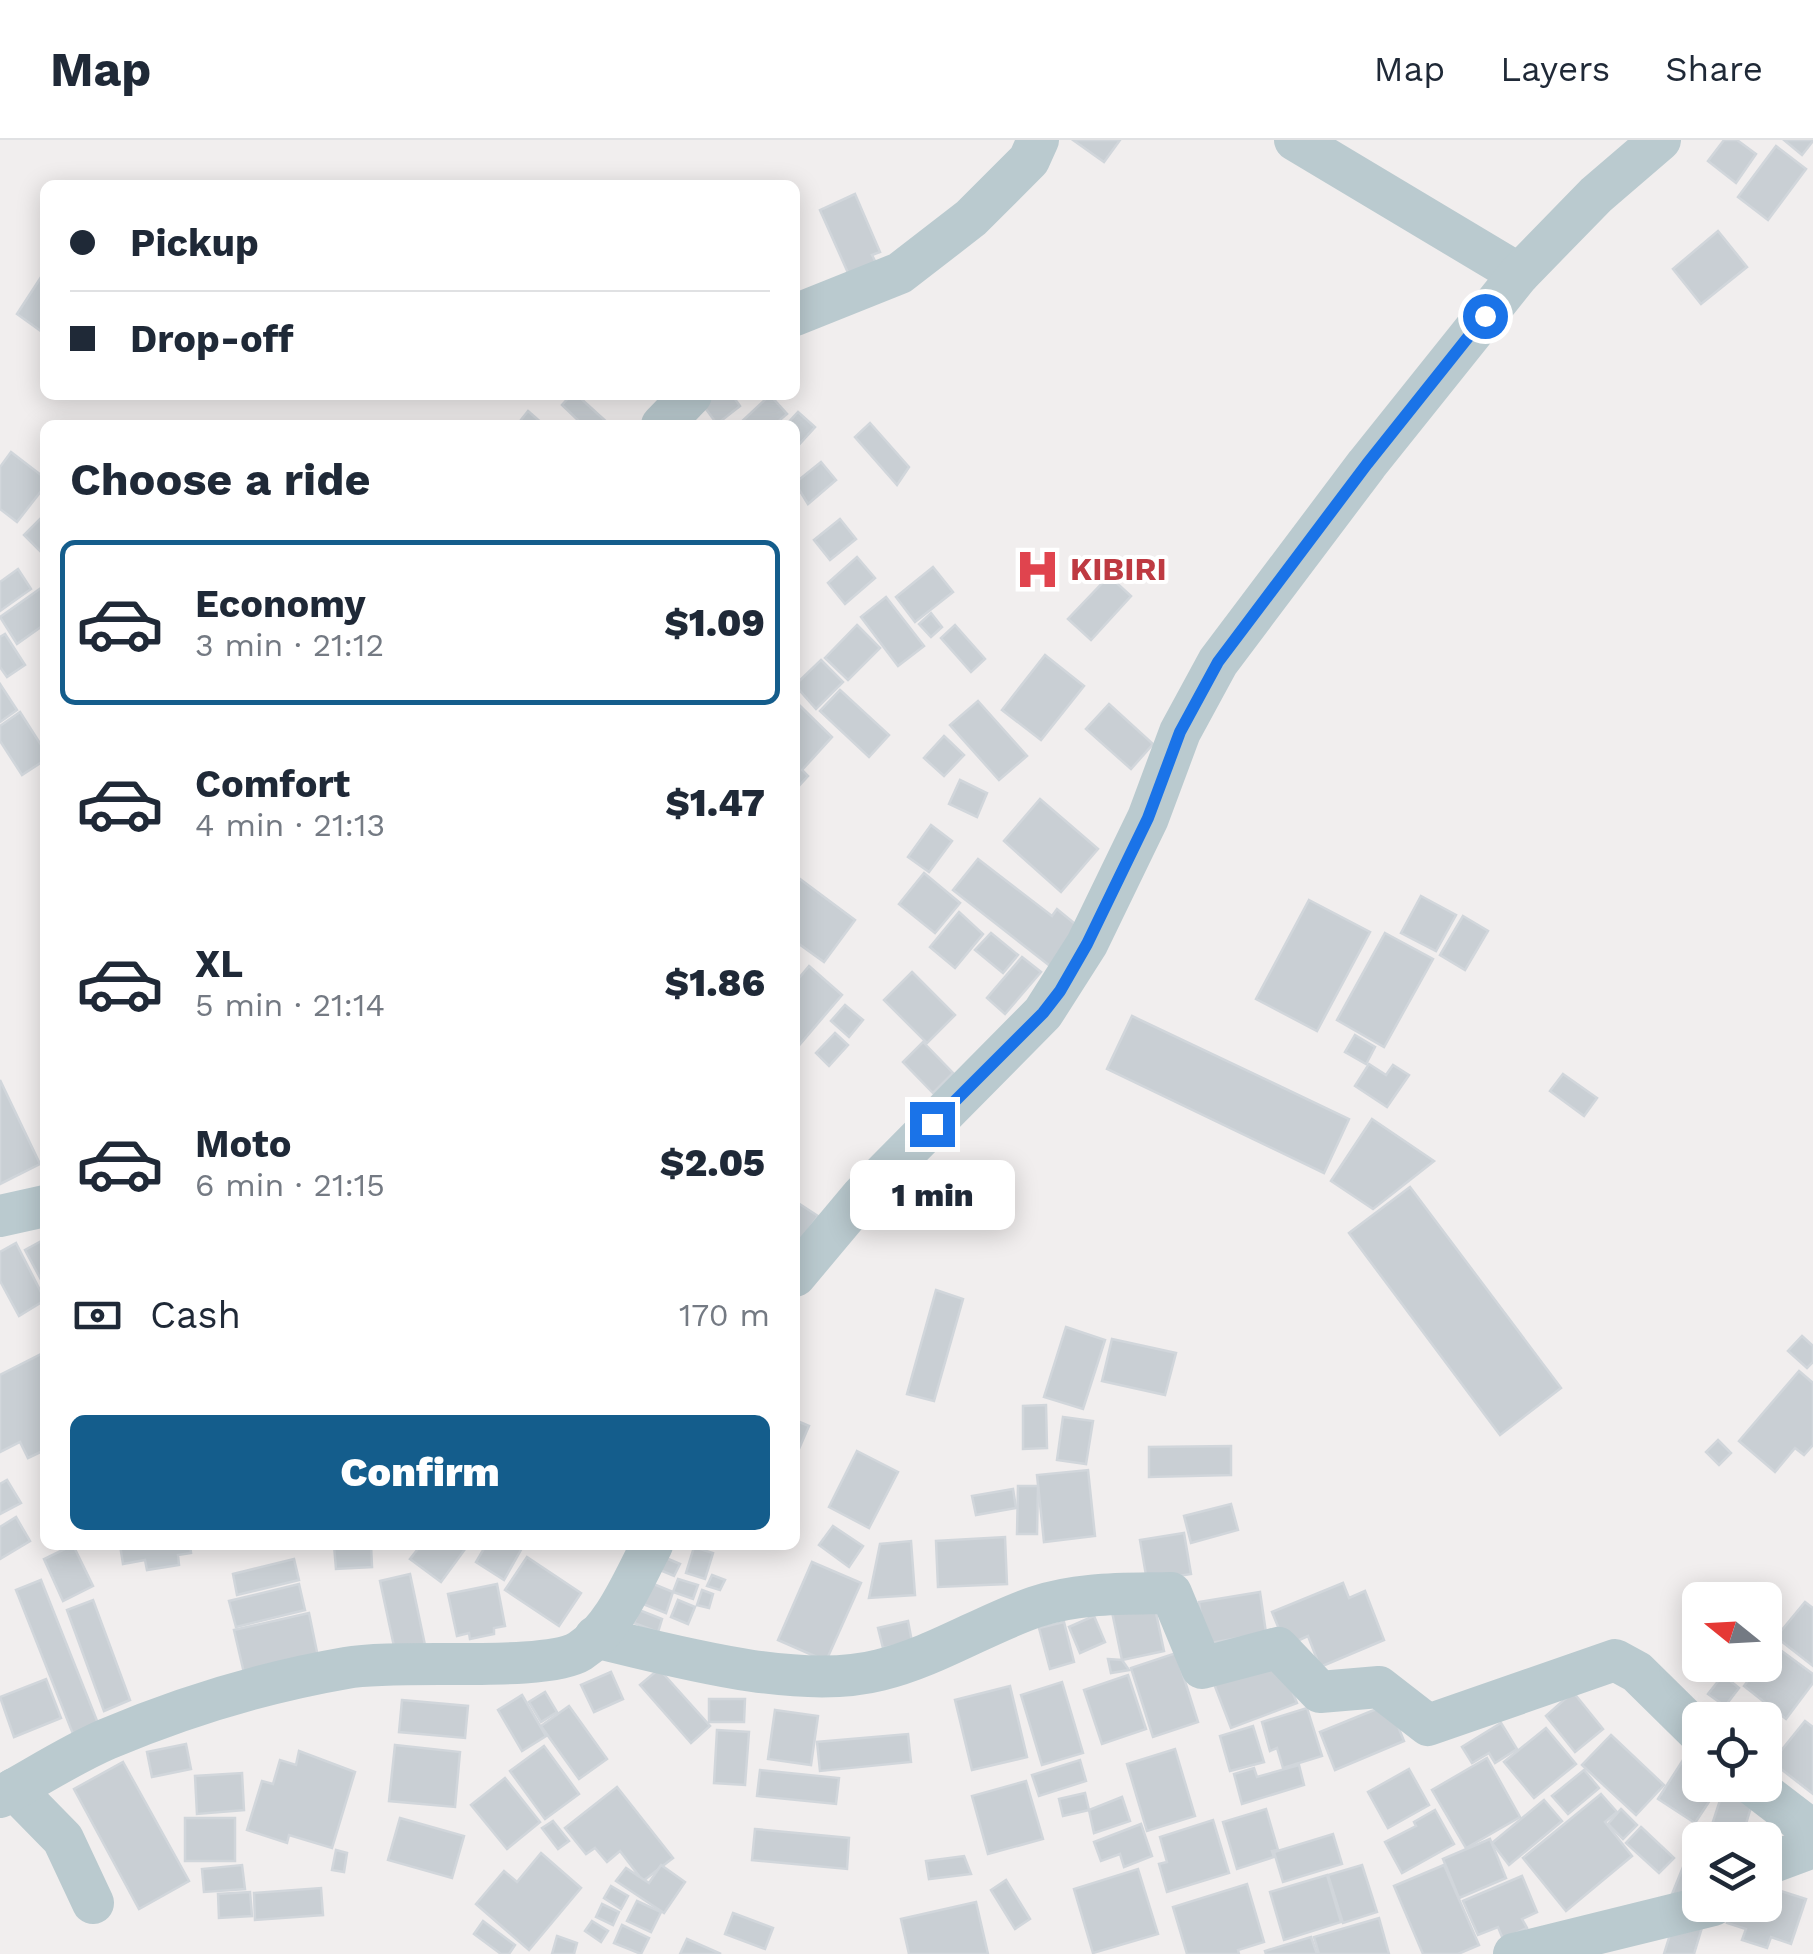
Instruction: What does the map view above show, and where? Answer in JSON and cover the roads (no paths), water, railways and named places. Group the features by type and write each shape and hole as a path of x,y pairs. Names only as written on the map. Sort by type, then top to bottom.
{"street":[{"path":"800,314 900,273 971,218 1029,160 1038,140"},
{"path":"1295,140 1519,274"},
{"path":"800,1270 862,1196 1043,1013 1060,991 1148,818 1180,732 1218,662 1367,464 1519,274 1596,195 1660,140"},
{"path":"667,420 685,400"},
{"path":"0,1216 40,1207"},
{"path":"94,1904 63,1839 7,1793 106,1740 256,1687 351,1666 544,1661 578,1652 617,1610 649,1550"},
{"path":"595,1638 710,1664 841,1677 880,1670 1037,1606 1090,1595 1171,1593 1202,1668 1278,1648 1320,1692 1378,1687 1428,1724 1615,1660 1636,1672 1682,1717"},
{"path":"1774,1802 1813,1832"},
{"path":"1782,1859 1813,1847"},
{"path":"1514,1954 1682,1913"}],"place":[{"name":"KIBIRI","path":"1037,569"}]}
